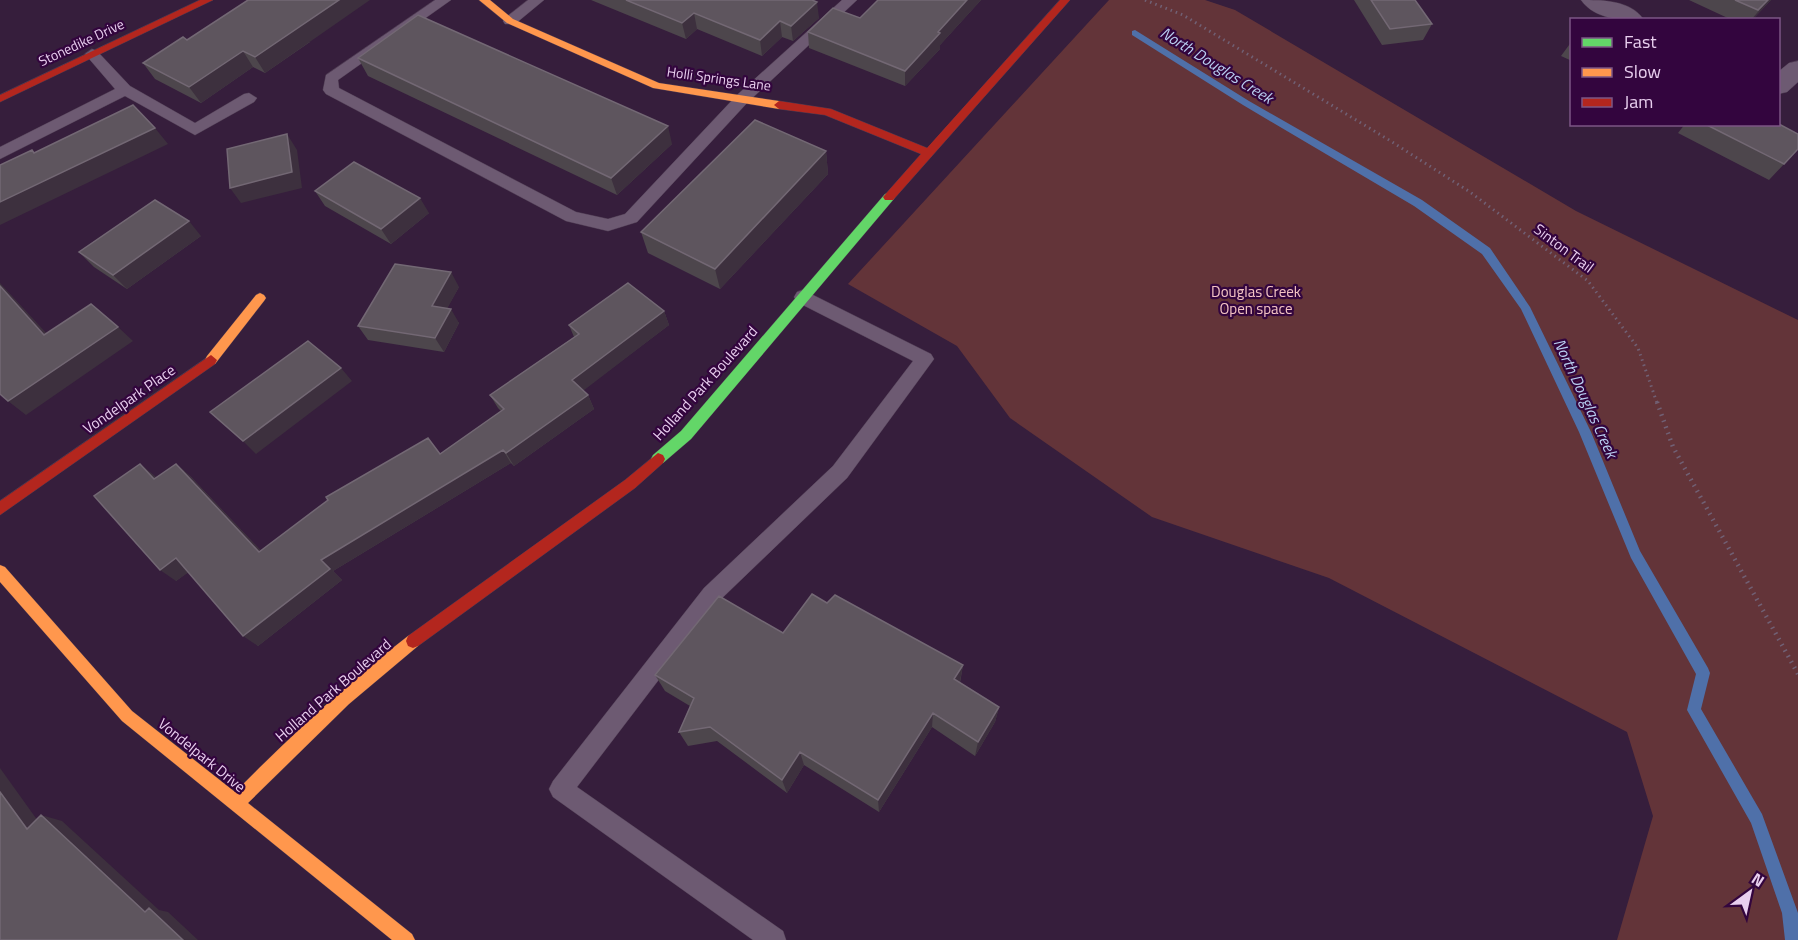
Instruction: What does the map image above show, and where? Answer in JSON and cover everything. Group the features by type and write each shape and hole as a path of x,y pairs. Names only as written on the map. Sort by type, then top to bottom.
{"street":[{"name":"Stonedike Drive","path":"0,99 208,0"},
{"name":"Holli Springs Lane","path":"484,0 510,21 657,86 827,112 927,152"},
{"name":"Holland Park Boulevard","path":"236,803 286,752 378,668 638,477 686,435 927,152 1065,0"},
{"path":"1593,0 1628,18"},
{"path":"1780,85 1798,69"},
{"path":"1780,93 1798,102"},
{"name":"Vondelpark Place","path":"0,509 208,364 260,298"},
{"name":"Vondelpark Drive","path":"0,572 127,716 406,940"}],"lane":[{"path":"444,0 332,78 331,90 572,217 608,225 631,219 742,99 850,0"},
{"path":"510,21 537,0"},
{"path":"92,54 125,90 195,130 249,98"},
{"path":"0,154 125,90"},
{"path":"774,940 561,789 711,595 840,472 925,359 803,297"}],"path":[{"name":"Sinton Trail","path":"1144,0 1183,15 1389,140 1470,192 1588,281 1638,348 1673,447 1798,674"}],"green space":[{"name":"Douglas Creek Open space","path":"1109,0 1205,0 1235,10 1576,211 1798,320 1798,940 1617,940 1653,816 1627,732 1329,578 1152,517 1010,418 957,346 848,284"}],"building":[{"path":"248,0 339,0 255,57 243,51 189,87 143,63 183,37 187,40"},
{"path":"626,0 812,0 817,2 791,26 780,21 760,40 694,13 682,23"},
{"path":"878,0 967,0 905,71 808,32 833,8 860,18"},
{"path":"1371,0 1415,0 1432,24 1390,29"},
{"path":"1735,0 1768,0 1758,10"},
{"path":"418,15 668,126 611,178 358,58"},
{"path":"133,105 155,128 0,202 0,165 32,150 34,153"},
{"path":"755,120 826,151 715,269 641,232"},
{"path":"1780,125 1798,134 1798,149 1784,164 1709,126"},
{"path":"287,134 292,172 230,188 227,149"},
{"path":"354,162 420,198 381,229 315,191"},
{"path":"155,200 189,221 113,275 79,252"},
{"path":"395,264 451,272 432,306 451,309 435,338 358,326"},
{"path":"628,283 664,311 572,380 588,395 506,453 503,450 321,560 330,569 243,636 176,558 160,570 94,496 140,464 154,479 176,464 259,552 328,500 326,497 428,438 440,454 504,409 490,395 579,334 569,325"},
{"path":"0,286 44,335 91,304 118,327 8,401 0,394"},
{"path":"308,341 341,368 243,441 210,412"},
{"path":"812,594 827,603 835,595 963,665 954,679 999,707 978,742 933,713 878,800 800,752 782,780 710,727 679,732 694,698 655,675 719,596 783,633"},
{"path":"0,792 27,829 41,815 145,912 149,908 183,940 0,940"}],"waterway":[{"name":"North Douglas Creek","path":"1135,33 1246,103 1418,203 1486,251 1525,307 1585,432 1635,554 1703,673 1694,710 1757,819 1790,913 1793,940"}],"traffic: fast":[{"path":"658,459 686,435 889,197"}],"traffic: slow":[{"path":"484,0 510,21 657,86 779,105"},
{"path":"211,360 260,298"},
{"path":"0,572 127,716 406,940"},
{"path":"236,803 344,698 413,641"}],"traffic: jam":[{"path":"0,99 208,0"},
{"path":"889,197 1065,0"},
{"path":"779,105 827,112 927,152"},
{"path":"0,509 211,360"},
{"path":"413,641 630,484 658,459"}]}
